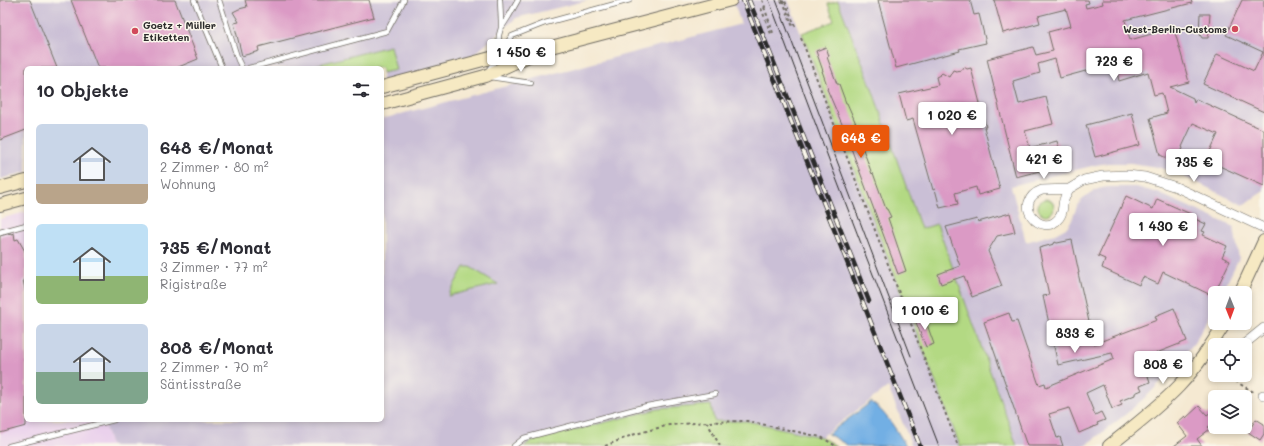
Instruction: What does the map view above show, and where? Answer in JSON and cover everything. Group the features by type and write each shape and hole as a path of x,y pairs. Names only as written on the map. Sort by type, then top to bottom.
{"main road":[{"path":"384,86 498,56 547,48 732,0"},
{"path":"384,103 485,76 547,48"},
{"path":"0,188 24,182"},
{"path":"0,205 24,199"},
{"path":"1243,286 1264,241"},
{"path":"1109,446 1156,408 1208,358"}],"street":[{"path":"1069,189 1064,200 1062,214 1054,223 1046,224 1034,220 1028,209 1030,201 1035,194 1042,190 1069,189 1084,180 1104,176 1127,175 1145,177 1176,187 1264,228"},
{"path":"1252,338 1264,328"}],"lane":[{"path":"194,0 221,66"},
{"path":"219,0 241,66"},
{"path":"256,66 387,31 404,0"},
{"path":"500,0 501,28"},
{"path":"498,56 498,35 518,0"},
{"path":"531,83 485,76 512,36 546,23 630,0"},
{"path":"0,232 24,226"},
{"path":"514,446 524,438 647,406 715,394"},
{"path":"9,446 103,422"}],"path":[{"path":"762,0 765,7 761,8 771,34 773,33 769,20 766,13 764,6 763,5"},
{"path":"782,0 782,2 786,1 795,26 793,27 786,8 783,1 782,0"},
{"path":"801,38 958,446"},
{"path":"1236,382 1254,393 1264,395"},
{"path":"605,446 632,435 669,425 747,421 820,437 836,446"},
{"path":"707,422 720,446"}],"shaded area":[{"path":"0,0 589,0 516,18 469,59 384,80 384,66 24,66 24,173 0,179"},
{"path":"733,0 788,0 960,446 912,446 888,387 821,437 747,421 713,421 711,405 658,409 531,441 524,446 111,446 104,422 384,422 384,118 741,24"},
{"path":"838,0 1264,0 1264,191 1243,205 1170,171 1157,167 1131,163 1107,163 1096,165 1011,186 1026,242 1055,234 1066,228 1072,220 1077,206 1082,200 1098,189 1108,187 1136,187 1158,193 1234,227 1239,258 1225,286 1208,286 1208,319 1194,343 1174,368 1149,394 1085,446 1017,446 937,224 921,229 870,83"},
{"path":"24,213 24,422 104,422 111,446 0,446 0,219"}],"green space":[{"path":"838,1 870,83 921,229 937,224 1017,446 960,446 802,33 834,21 828,4"},
{"path":"390,46 396,70 384,73 384,66 312,66"},
{"path":"1046,199 1052,201 1054,207 1052,213 1046,215 1040,213 1038,207 1040,201"},
{"path":"464,267 470,267 498,284 448,296"},
{"path":"711,405 714,421 747,421 821,437 836,446 524,446 531,441 658,409"}],"water":[{"path":"871,402 886,416 906,446 849,446 828,434"}],"building":[{"path":"0,0 30,0 56,66 24,66 24,131 0,140"},
{"name":"Goetz + Müller Etiketten","path":"71,0 175,0 198,59 181,66 97,66"},
{"path":"245,0 369,0 374,17 258,47 259,51 242,56 234,23 239,22 233,12 247,7"},
{"path":"878,0 970,0 974,15 979,14 986,43 959,49 960,51 896,68"},
{"path":"994,0 1088,0 1089,3 1085,4 1086,8 1103,4 1102,0 1191,0 1192,3 1125,20 1130,40 1174,29 1189,82 1170,87 1193,98 1194,103 1196,99 1264,130 1264,186 1206,160 1218,134 1193,123 1180,155 1178,155 1175,162 1160,155 1150,118 1167,113 1162,93 1154,95 1148,72 1119,81 1115,63 1060,78 1055,59 1038,64 1040,73 1013,81 1019,104 1046,97 1053,124 1025,131 1030,148 1057,141 1063,165 1016,177 987,59 1033,47 1036,55 1053,51 1048,32 1071,26 1066,9 1038,16 1040,23 1003,33"},
{"path":"1242,0 1264,0 1264,112 1203,84 1217,54 1254,71 1263,52 1226,35"},
{"path":"1200,14 1210,14 1208,38 1202,38 1199,33"},
{"path":"826,47 829,56 827,57 837,84 839,84 857,126 855,127 872,174 873,173 886,209 891,217 888,218 906,271 898,274 842,124 827,89 828,88 816,51"},
{"path":"964,67 967,69 971,68 1000,189 978,195 976,187 955,193 958,204 940,208 935,189 933,190 913,119 906,121 899,94 938,85 936,77 942,73 949,77 953,70 962,70"},
{"path":"1132,113 1140,145 1095,157 1086,125"},
{"path":"1126,196 1153,209 1157,199 1195,216 1195,219 1206,224 1202,231 1205,232 1203,235 1227,246 1222,257 1230,261 1218,286 1208,286 1208,294 1163,272 1158,284 1143,277 1139,285 1102,268 1105,259 1098,256"},
{"path":"1010,213 1015,232 997,236 988,251 1002,286 972,297 964,276 941,284 938,274 960,266 946,227 977,219 978,222"},
{"path":"14,233 15,240 18,239 24,250 24,422 26,422 26,426 0,433 0,236"},
{"path":"1072,240 1094,344 1157,320 1155,316 1174,308 1187,341 1154,354 1160,371 1148,376 1150,382 1140,386 1142,390 1135,393 1135,395 1120,401 1122,405 1112,409 1103,385 1086,393 1095,415 1101,412 1105,420 1097,423 1098,425 1079,433 1069,408 1049,414 1057,438 1060,437 1063,446 1027,446 984,322 1009,313 1012,322 1017,321 1039,385 1045,383 1046,387 1114,359 1112,353 1058,365 1043,296 1049,295 1039,248 1054,244 1055,242 1057,243"},
{"path":"924,316 934,344 926,347 915,320"},
{"path":"1199,406 1207,415 1208,414 1208,431 1197,439 1202,446 1174,446 1187,436 1177,423 1185,416 1186,418"},
{"path":"1256,419 1264,424 1264,434 1260,440 1251,434 1252,426"}],"tram line":[{"path":"769,0 939,446"},
{"path":"776,0 911,356"}],"railway":[{"path":"743,0 920,446"},
{"path":"749,0 869,301"}],"place":[{"name":"West-Berlin-Customs","path":"1235,29"},
{"name":"Goetz + Müller Etiketten","path":"135,31"}]}
